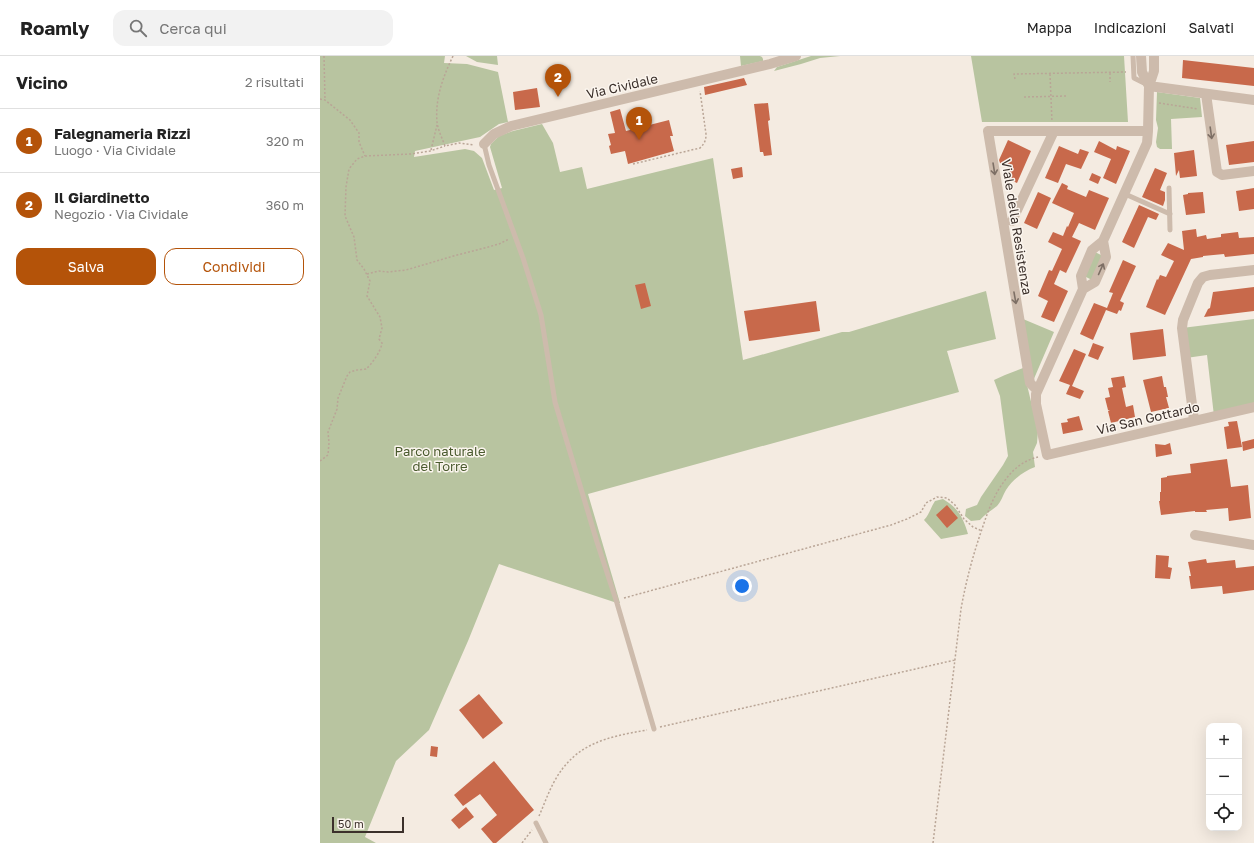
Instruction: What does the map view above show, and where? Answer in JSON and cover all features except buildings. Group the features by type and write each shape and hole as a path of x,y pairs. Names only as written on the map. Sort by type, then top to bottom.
{"street":[{"name":"Via Cividale","path":"484,144 494,134 511,126 771,64 796,56"},
{"name":"Viale della Resistenza","path":"1141,56 1142,72 1149,86"},
{"name":"Viale della Resistenza","path":"1047,455 1035,400 1037,390 1083,289 1081,276 1092,250 1104,241 1145,149 1148,131 1149,86 1154,71 1154,56"},
{"path":"1149,86 1254,100"},
{"path":"1206,94 1217,172 1222,175 1254,171"},
{"name":"Viale della Resistenza","path":"1037,390 1030,383 988,131 1148,131"},
{"name":"Viale della Resistenza","path":"1012,221 1054,131"},
{"name":"Viale della Resistenza","path":"1083,289 1095,282 1106,257 1104,241"},
{"path":"1194,420 1182,328 1183,320 1198,282 1203,277 1210,275 1254,270"},
{"name":"Via San Gottardo","path":"1047,455 1254,407"},
{"path":"1195,535 1254,545"}],"lane":[{"path":"1133,56 1134,78 1149,86"},
{"path":"484,144 489,165 515,236 541,315 554,402 616,600 654,729"},
{"path":"1169,188 1170,230"},
{"path":"1125,194 1170,214"},
{"path":"536,823 546,843"}],"path":[{"path":"324,56 324,100"},
{"path":"430,151 437,123 437,98 445,73 453,56"},
{"path":"1015,79 1014,74 1134,72"},
{"path":"1110,73 1110,82"},
{"path":"1050,74 1052,122 1054,131"},
{"path":"633,164 700,148 704,144 706,134 699,81"},
{"path":"1024,97 1067,96"},
{"path":"320,98 350,120 359,133 359,142 365,156"},
{"path":"1149,102 1208,110"},
{"path":"437,123 445,146"},
{"path":"320,461 328,455 328,432 337,409 338,398 347,376 350,372 366,370 381,349 382,343 379,339 382,328 380,317 368,296 370,281 364,269 357,260 354,237 345,216 346,187 349,169 357,159 365,156 411,154 430,151 459,143 477,145 484,144"},
{"path":"367,274 379,271 388,272 406,270 424,266 443,259 499,244 515,236"},
{"path":"933,843 961,609 973,557 990,505 1006,479 1018,466 1034,458"},
{"path":"616,600 891,525 921,512 926,503 937,497 947,498 955,505 964,519 973,527 982,531"},
{"path":"522,843 536,823 554,782 567,763 580,751 598,741 955,660"}],"green space":[{"name":"Parco naturale del Torre","path":"320,56 445,56 444,63 467,64 498,72 508,122 499,124 480,137 415,151 414,157 465,149 474,151 482,158 494,190 502,188 490,147 491,144 499,136 542,124 553,143 560,172 582,167 587,189 713,158 743,360 842,332 849,332 986,291 996,339 947,351 959,392 588,494 620,603 499,564 468,641 429,730 396,761 365,837 376,843 320,843"},
{"path":"466,56 497,56 498,65 477,62"},
{"path":"740,56 760,56 762,57 763,61 741,66"},
{"path":"811,56 840,56 820,58 774,71 777,67"},
{"path":"971,56 1124,56 1128,122 982,122"},
{"path":"1157,92 1200,98 1202,117 1171,119 1172,149 1160,149 1157,147"},
{"path":"1095,252 1103,256 1092,280 1084,276"},
{"path":"1023,319 1054,332 1033,381"},
{"path":"1254,319 1254,407 1214,416 1207,355 1186,358 1182,328"},
{"path":"1023,368 1038,431 1037,443 1033,452 1035,467 1015,479 1006,490 997,506 980,520 971,521 965,516 966,509 977,505 1008,456 1000,396 994,380"},
{"path":"943,499 953,506 959,514 968,534 941,539 924,520 935,501"}],"place":[{"name":"Il Giardinetto","path":"558,97"},
{"name":"Falegnameria Rizzi","path":"639,140"}]}
